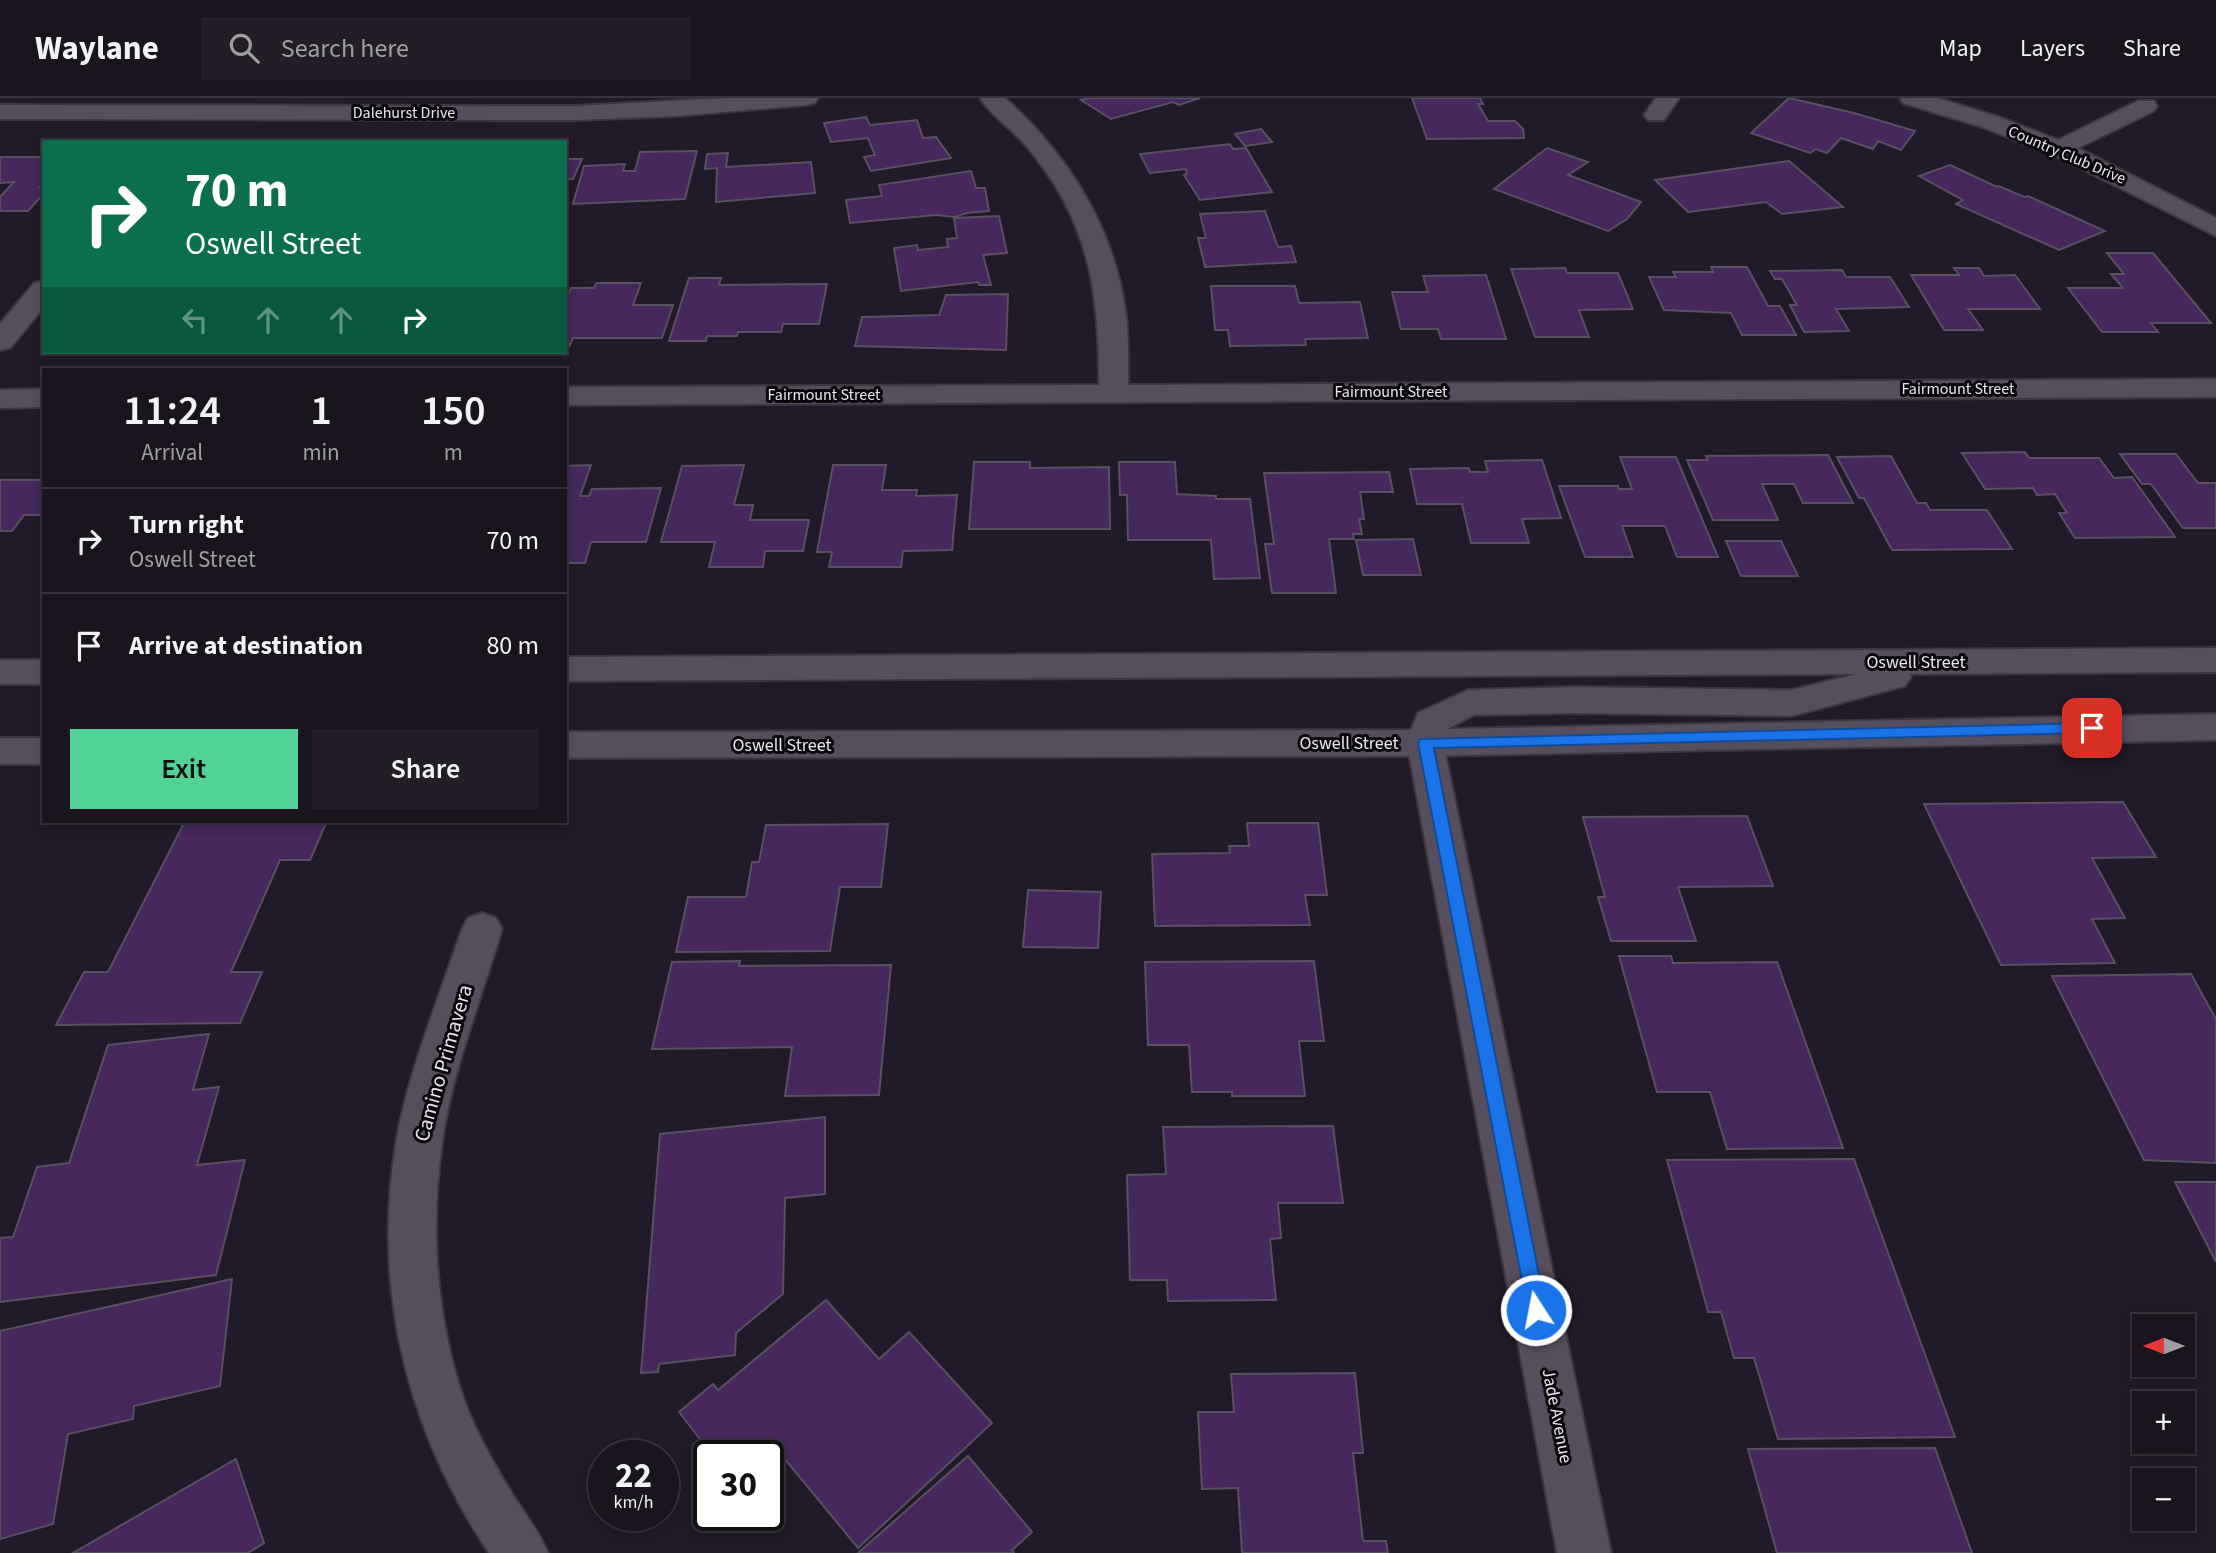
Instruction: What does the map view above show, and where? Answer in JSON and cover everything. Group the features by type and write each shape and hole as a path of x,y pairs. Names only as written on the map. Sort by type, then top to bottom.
{"street":[{"name":"Dalehurst Drive","path":"0,112 197,106 576,113 676,109 807,98"},
{"path":"991,98 1011,114 1048,155 1078,200 1099,251 1111,307 1114,393"},
{"name":"Country Club Drive","path":"1911,98 1984,120 2059,148 2166,199 2216,228"},
{"path":"175,133 197,106"},
{"path":"2059,148 2146,106"},
{"path":"0,342 42,291"},
{"name":"Fairmount Street","path":"567,396 2216,388"},
{"path":"0,399 42,398"},
{"name":"Oswell Street","path":"567,669 2216,660"},
{"path":"1425,743 1431,722 1468,703 1572,700 1791,703 1953,662"},
{"path":"0,672 42,672"},
{"path":"2092,728 2216,714"},
{"name":"Oswell Street","path":"567,745 1425,743 2216,727"},
{"name":"Jade Avenue","path":"1425,743 1584,1553"},
{"path":"0,751 42,751"},
{"name":"Camino Primavera","path":"482,929 434,1081 419,1142 411,1231 417,1314 441,1408 491,1509 521,1553"}],"building":[{"path":"1200,98 1179,105 1173,102 1111,119 1081,100"},
{"path":"1412,98 1480,98 1483,104 1478,104 1488,121 1515,121 1523,129 1524,138 1427,139"},
{"path":"1789,98 1915,131 1901,150 1878,141 1873,149 1841,138 1827,153 1816,149 1810,153 1751,133"},
{"path":"866,117 870,125 917,120 923,138 936,137 951,158 871,171 864,157 875,155 868,138 831,142 824,123"},
{"path":"1261,129 1272,142 1245,146 1235,134"},
{"path":"1230,144 1233,149 1246,148 1272,192 1200,200 1184,175 1187,174 1186,169 1150,173 1140,154"},
{"path":"1547,148 1588,162 1568,175 1641,202 1627,219 1608,231 1494,189"},
{"path":"697,151 685,199 573,204 584,166 625,164 623,171 635,171 640,152"},
{"path":"728,153 726,167 811,162 815,193 716,202 717,168 705,169 707,154"},
{"path":"0,157 42,157 42,195 28,211 0,211 0,197 14,182 0,183"},
{"path":"567,159 582,159 573,179 567,179"},
{"path":"1789,161 1843,207 1782,214 1766,202 1688,212 1655,180"},
{"path":"1950,165 2105,231 2059,250 1956,204 1963,200 1919,176"},
{"path":"971,171 976,188 985,188 989,211 954,217 936,215 850,223 846,200 882,196 879,185"},
{"path":"1265,211 1278,247 1291,246 1296,262 1205,267 1198,238 1206,238 1200,214"},
{"path":"999,216 1007,253 983,255 991,285 979,285 978,282 901,291 894,248 917,245 918,250 948,247 947,239 957,238 954,218"},
{"path":"2107,253 2153,253 2211,323 2151,323 2158,332 2102,332 2068,288 2123,288 2111,274 2124,274"},
{"path":"1711,267 1747,267 1768,306 1780,306 1796,335 1742,335 1731,313 1664,310 1649,277 1676,277 1673,272 1713,272"},
{"path":"1565,268 1567,273 1618,273 1633,309 1579,310 1589,337 1535,337 1511,269"},
{"path":"1954,268 1979,268 1984,276 2015,275 2040,309 1968,309 1983,330 1944,330 1911,275 1959,275"},
{"path":"1842,270 1846,277 1890,277 1909,307 1836,309 1849,331 1804,332 1790,305 1797,305 1782,279 1775,279 1770,271"},
{"path":"1486,275 1506,339 1441,339 1438,329 1401,329 1392,292 1428,292 1423,276"},
{"path":"689,278 721,278 719,285 827,284 819,324 783,324 781,332 738,332 737,336 707,336 706,341 669,341"},
{"path":"596,283 641,283 633,305 673,305 662,338 573,338 567,347 567,297 571,288 594,288"},
{"path":"1211,286 1295,286 1299,303 1360,302 1368,338 1305,339 1306,345 1230,346 1228,330 1215,330"},
{"path":"1008,294 1006,350 855,346 862,317 939,315 946,295"},
{"path":"2025,452 2029,458 2099,458 2114,478 2132,477 2175,537 2075,538 2059,513 2067,513 2055,494 2037,495 2033,488 1985,489 1962,453"},
{"path":"2120,454 2176,454 2198,483 2216,483 2216,528 2183,528 2151,484 2142,484"},
{"path":"1828,455 1853,503 1803,503 1794,484 1762,484 1778,520 1713,520 1687,460 1708,460 1706,456"},
{"path":"1891,456 1917,503 1926,503 1930,510 1987,510 2012,549 1892,550 1864,498 1859,498 1837,457"},
{"path":"1620,457 1676,457 1718,557 1677,557 1665,526 1622,526 1633,557 1585,557 1559,486 1618,486 1619,489 1632,489"},
{"path":"1542,460 1561,518 1522,519 1529,543 1471,543 1462,504 1417,504 1410,469 1469,468 1470,472 1488,472 1485,461"},
{"path":"974,462 1030,462 1030,468 1109,467 1110,529 969,529"},
{"path":"1119,462 1175,462 1177,494 1216,496 1216,499 1250,499 1260,578 1214,579 1211,540 1128,540 1127,495 1120,495"},
{"path":"591,465 580,496 589,496 592,489 661,488 646,542 591,542 585,563 567,563 567,466"},
{"path":"744,465 734,505 753,505 750,520 809,520 803,551 765,551 763,567 709,567 715,542 661,542 682,466"},
{"path":"833,465 886,465 882,490 917,490 916,496 957,495 952,550 903,551 901,567 829,567 832,552 817,552"},
{"path":"1389,472 1393,492 1360,492 1364,519 1359,519 1362,534 1353,534 1354,539 1329,539 1336,593 1272,593 1265,544 1274,544 1264,473"},
{"path":"0,480 42,480 42,515 24,515 12,531 0,531"},
{"path":"1413,539 1421,575 1363,575 1356,540"},
{"path":"1726,541 1781,541 1798,576 1741,576"},
{"path":"2123,802 2156,857 2092,858 2125,918 2092,919 2115,963 2001,965 1924,804"},
{"path":"1747,816 1773,886 1678,887 1696,941 1611,941 1598,897 1605,897 1583,817"},
{"path":"184,823 326,823 310,860 280,860 231,972 262,972 240,1023 56,1025 84,972 108,972"},
{"path":"1247,823 1318,823 1327,895 1305,895 1310,925 1155,926 1152,854 1230,853 1229,846 1249,846"},
{"path":"888,824 881,887 840,887 830,951 676,952 688,897 746,897 752,862 759,862 766,825"},
{"path":"1028,890 1101,892 1098,948 1023,947"},
{"path":"1619,956 1671,956 1673,963 1777,962 1843,1148 1727,1149 1710,1092 1657,1092"},
{"path":"740,961 739,966 891,965 879,1095 785,1096 792,1047 652,1049 672,962"},
{"path":"1314,961 1324,1041 1299,1041 1305,1096 1232,1096 1232,1092 1192,1092 1189,1045 1148,1045 1145,962"},
{"path":"2191,974 2216,1019 2216,1163 2144,1160 2052,976"},
{"path":"209,1034 193,1090 219,1087 197,1165 245,1160 216,1275 0,1302 0,1238 13,1237 37,1167 69,1163 108,1045"},
{"path":"825,1117 825,1194 785,1198 783,1294 736,1333 735,1355 659,1364 658,1372 641,1373 660,1134"},
{"path":"1333,1126 1343,1203 1278,1203 1281,1238 1270,1239 1276,1300 1168,1301 1167,1280 1130,1280 1127,1175 1166,1174 1163,1127"},
{"path":"1854,1159 1955,1437 1778,1439 1754,1358 1734,1358 1721,1312 1708,1312 1667,1160"},
{"path":"2175,1182 2216,1182 2216,1262"},
{"path":"232,1279 220,1386 134,1406 133,1419 68,1434 53,1524 0,1539 0,1331"},
{"path":"826,1300 879,1359 909,1332 992,1423 858,1548 784,1458 784,1440 701,1440 679,1412 713,1384 718,1390"},
{"path":"1355,1373 1363,1453 1353,1453 1363,1541 1386,1541 1388,1553 1242,1553 1238,1488 1202,1489 1198,1412 1234,1412 1231,1374"},
{"path":"1935,1448 1972,1553 1777,1553 1748,1449"},
{"path":"968,1456 1032,1532 1012,1550 1014,1553 858,1553"},
{"path":"236,1459 264,1543 248,1553 73,1553"}],"route":[{"path":"1536,1310 1425,743 2092,728"}]}
